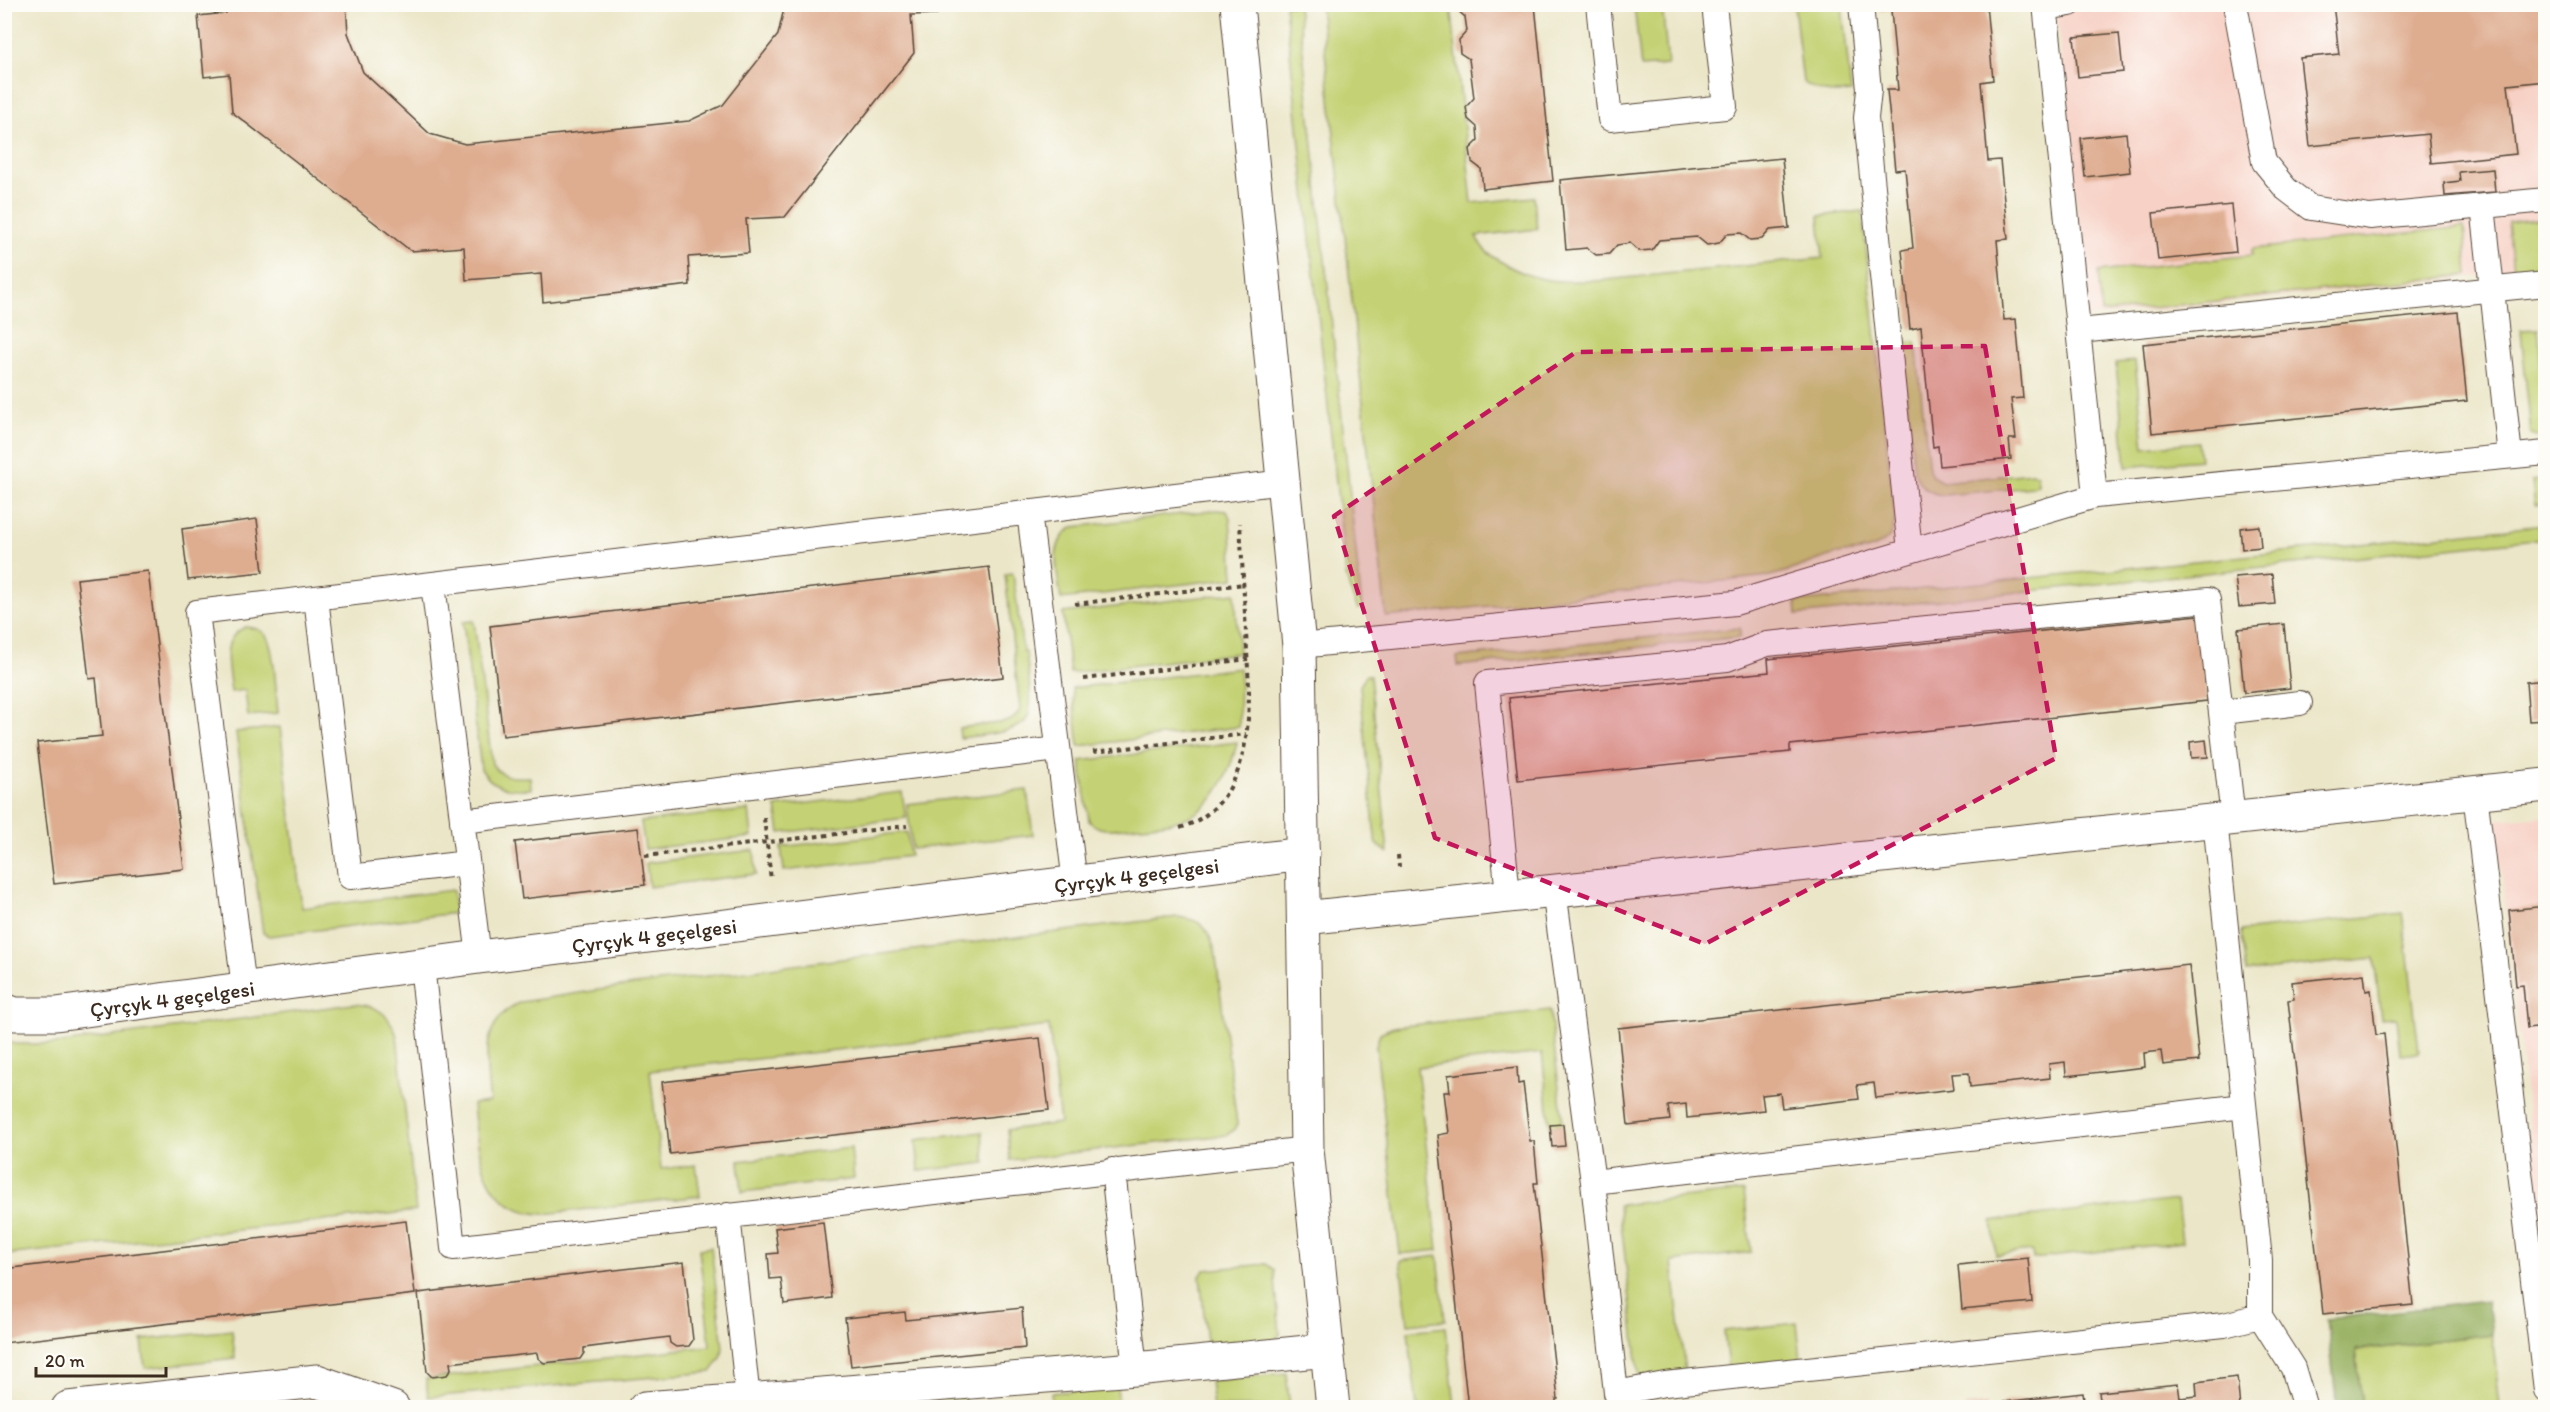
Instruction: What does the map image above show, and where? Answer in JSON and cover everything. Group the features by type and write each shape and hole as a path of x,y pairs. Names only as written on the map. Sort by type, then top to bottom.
{"street":[{"path":"1237,4 1299,646 1307,1149 1333,1407"},
{"path":"1304,918 2546,785"},
{"name":"Çyrçyk 4 geçelgesi","path":"4,1010 15,1014 56,1014 479,957 1303,854"},
{"path":"645,1407 1135,1370 1327,1350"},
{"path":"68,1407 317,1381 393,1407"}],"lane":[{"path":"1598,4 1610,119 1725,107 1714,4"},
{"path":"1861,4 1869,90 1868,130 1910,551"},
{"path":"2070,4 2046,6 2095,496"},
{"path":"2235,4 2264,162 2286,189 2311,208 2370,217 2546,200"},
{"path":"2483,206 2510,456"},
{"path":"2079,331 2546,284"},
{"path":"1299,646 1735,603 2095,496 2546,453"},
{"path":"244,988 197,612 1284,482"},
{"path":"1029,512 1075,883"},
{"path":"433,584 479,957"},
{"path":"316,598 350,877 467,863"},
{"path":"1508,895 1487,683 1727,659 1767,644 2208,600 2222,712 2224,819 2244,1106 2260,1260 2260,1316 2293,1368 2305,1407"},
{"path":"2222,712 2300,703"},
{"path":"462,821 1058,749"},
{"path":"2475,793 2546,1390"},
{"path":"1554,890 1593,1182 1617,1400 1665,1384 2224,1325 2260,1316"},
{"path":"422,965 453,1248 1307,1149"},
{"path":"1593,1182 2244,1106"},
{"path":"1113,1170 1135,1370"},
{"path":"728,1215 748,1399"}],"path":[{"path":"1174,828 1194,823 1218,805 1236,774 1246,734 1249,712 1248,659 1240,516"},
{"path":"1074,604 1244,584"},
{"path":"1082,679 1248,659"},
{"path":"1091,752 1246,734"},
{"path":"760,785 771,880"},
{"path":"645,856 906,825"}],"highlighted area":[{"path":"1985,346 2056,758 1705,944 1435,838 1334,516 1576,352"}],"shaded area":[{"path":"2056,5 2545,5 2545,269 2088,317"},
{"path":"2545,816 2545,1271 2496,820"}],"green space":[{"path":"1285,5 1298,5 1362,608 1358,609 1346,575"},
{"path":"1320,5 1451,5 1472,203 1534,197 1537,229 1476,236 1484,249 1492,256 1528,275 1560,281 1596,281 1823,258 1819,216 1862,211 1895,517 1889,537 1875,547 1833,555 1770,576 1386,617"},
{"path":"1634,5 1662,5 1668,65 1641,67"},
{"path":"1794,5 1842,5 1851,92 1826,92 1803,82"},
{"path":"2545,218 2545,266 2513,270 2508,222"},
{"path":"2464,227 2468,275 2102,313 2098,272 2252,255 2252,249"},
{"path":"2538,329 2545,407 2545,438 2531,434 2521,330"},
{"path":"1916,342 1929,470 1932,476 1942,482 2032,473 2037,475 2038,484 2033,487 1944,495 1928,491 1918,481 1914,471 1901,343"},
{"path":"2135,361 2144,447 2198,442 2200,460 2126,467 2116,363"},
{"path":"2545,479 2545,504 2535,505 2532,481"},
{"path":"1216,510 1227,511 1230,518 1234,578 1061,599 1056,560 1057,550 1065,534 1073,527"},
{"path":"2545,525 2545,538 1797,615 1796,602"},
{"path":"1013,573 1023,652 1026,652 1030,711 1026,720 1018,727 986,735 960,738 959,728 1006,722 1013,719 1020,710 1005,574"},
{"path":"1235,593 1239,653 1070,673 1063,613"},
{"path":"474,621 492,764 500,772 509,776 530,777 531,789 502,787 491,781 481,769 463,622"},
{"path":"246,627 263,632 270,644 278,713 248,716 245,690 231,692 227,664 228,646 237,632"},
{"path":"1740,628 1740,637 1458,666 1457,657"},
{"path":"1240,668 1239,727 1079,746 1072,688"},
{"path":"1366,675 1370,675 1388,853 1377,844 1375,837 1360,686"},
{"path":"280,727 302,908 453,890 455,913 269,936 263,933 236,732"},
{"path":"1237,742 1231,764 1221,786 1207,805 1198,812 1173,822 1112,829 1102,829 1089,821 1080,761"},
{"path":"1027,790 1033,835 912,849 907,804"},
{"path":"902,792 906,818 780,833 776,807"},
{"path":"749,810 752,837 645,849 641,822"},
{"path":"907,832 910,856 784,871 781,847"},
{"path":"754,850 756,874 649,887 646,863"},
{"path":"2403,913 2419,1052 2400,1054 2396,1017 2381,1018 2374,958 2246,972 2241,931"},
{"path":"1177,917 1198,922 1206,930 1215,950 1237,1124 1233,1131 1226,1135 1010,1160 1007,1130 1060,1123 1049,1026 650,1071 661,1169 696,1165 700,1196 544,1214 523,1211 507,1203 487,1176 477,1141 473,1104 490,1102 487,1059 492,1032 498,1020 507,1010 521,1002 612,988"},
{"path":"353,1004 369,1006 381,1012 390,1021 397,1036 416,1211 5,1255 5,1041 15,1044 54,1044"},
{"path":"1550,1010 1563,1124 1550,1125 1542,1053 1417,1067 1438,1250 1400,1254 1376,1046 1380,1033 1393,1027"},
{"path":"982,1132 985,1163 919,1171 916,1140"},
{"path":"851,1148 854,1179 742,1192 739,1161"},
{"path":"1744,1191 1751,1252 1672,1262 1685,1372 1639,1378 1619,1205"},
{"path":"2177,1200 2182,1242 2033,1259 2032,1251 1996,1255 1992,1221"},
{"path":"711,1247 723,1348 721,1358 711,1372 428,1397 426,1379 710,1346 699,1249"},
{"path":"1438,1256 1445,1320 1408,1324 1400,1261"},
{"path":"1266,1264 1274,1270 1280,1334 1274,1342 1214,1348 1207,1342 1200,1276 1205,1270"},
{"path":"2488,1301 2492,1334 2356,1350 2362,1407 2337,1407 2327,1319"},
{"path":"1797,1323 1801,1360 1728,1368 1724,1331"},
{"path":"1446,1327 1455,1407 1417,1407 1408,1331"},
{"path":"232,1330 235,1358 145,1368 142,1340"},
{"path":"2492,1334 2500,1407 2362,1407 2356,1350"},
{"path":"1286,1373 1290,1407 1213,1407 1210,1381"},
{"path":"1117,1387 1119,1407 1052,1407 1051,1393"},
{"path":"965,1397 966,1407 909,1407 908,1402"}],"building":[{"path":"225,4 346,4 348,33 363,72 430,134 465,144 689,121 723,105 778,35 785,4 936,4 937,14 911,15 914,53 785,217 746,219 749,253 688,257 690,285 543,302 541,274 466,280 464,247 411,251 232,112 229,74 204,77 198,16 226,13"},
{"path":"1879,4 1986,4 1993,80 1981,82 1988,161 2000,160 2008,239 1997,240 2004,320 2016,319 2023,398 2011,399 2016,439 2009,439 2011,459 1940,466 1938,446 1933,447 1921,327 1910,329 1902,250 1913,248 1905,169 1895,170 1887,90 1898,90 1891,10 1879,11"},
{"path":"2333,4 2546,4 2546,81 2508,85 2516,154 2431,163 2428,134 2310,146 2300,58 2339,54"},
{"path":"1456,5 1535,5 1553,181 1483,189 1481,169 1472,162 1470,149 1478,141 1477,127 1468,119 1466,107 1474,98 1469,59 1460,53 1459,40 1467,31 1465,17 1456,9"},
{"path":"2119,33 2123,72 2078,77 2074,37"},
{"path":"2126,133 2130,172 2085,177 2081,138"},
{"path":"1782,158 1789,228 1770,230 1762,239 1750,240 1741,233 1727,234 1719,243 1707,245 1697,237 1659,240 1652,250 1639,251 1630,243 1617,245 1609,254 1596,255 1587,248 1566,250 1560,180"},
{"path":"2493,169 2495,192 2445,196 2444,183 2460,181 2459,172"},
{"path":"2231,205 2236,252 2158,260 2153,213"},
{"path":"2458,312 2467,401 2152,433 2143,344"},
{"path":"257,519 263,572 188,580 182,529"},
{"path":"2259,526 2261,547 2242,549 2240,528"},
{"path":"989,567 1003,677 503,736 490,626"},
{"path":"148,571 184,869 54,884 37,743 102,736 96,678 89,679 77,579"},
{"path":"2272,574 2275,604 2239,607 2235,577"},
{"path":"2199,615 2207,701 1790,745 1790,752 1518,780 1509,698 1769,672 1768,659"},
{"path":"2284,624 2290,688 2244,693 2238,629"},
{"path":"2546,680 2546,720 2529,721 2526,682"},
{"path":"2206,740 2208,757 2191,758 2190,742"},
{"path":"638,828 645,885 522,899 515,842"},
{"path":"2546,906 2546,1026 2527,1028 2523,985 2516,986 2509,910"},
{"path":"2189,965 2199,1061 2163,1065 2161,1051 2144,1053 2145,1067 2066,1076 2065,1062 2049,1064 2050,1078 1970,1087 1969,1073 1952,1074 1954,1089 1876,1098 1874,1083 1857,1085 1859,1099 1782,1108 1780,1093 1762,1095 1764,1110 1687,1118 1686,1104 1668,1106 1670,1120 1628,1125 1618,1028"},
{"path":"2364,974 2366,991 2371,990 2376,1035 2384,1034 2413,1305 2323,1314 2288,1000 2294,999 2292,982"},
{"path":"2540,1033 2546,1033 2546,1077 2544,1077"},
{"path":"1040,1038 1049,1110 670,1154 662,1082"},
{"path":"1517,1067 1518,1084 1523,1083 1530,1141 1534,1141 1538,1183 1534,1183 1558,1399 1556,1399 1556,1408 1468,1408 1438,1135 1449,1133 1444,1092 1450,1092 1448,1075"},
{"path":"1563,1124 1565,1146 1552,1147 1550,1125"},
{"path":"406,1221 415,1294 4,1343 4,1269"},
{"path":"823,1222 832,1298 784,1304 781,1278 770,1279 768,1254 778,1253 775,1228"},
{"path":"2028,1258 2032,1302 1962,1309 1958,1265"},
{"path":"684,1262 693,1340 689,1346 676,1347 670,1343 669,1337 584,1348 580,1359 544,1363 538,1358 537,1353 450,1363 451,1369 447,1375 432,1377 427,1372 418,1293"},
{"path":"1022,1308 1025,1348 851,1366 845,1318 905,1312 906,1320"},
{"path":"2237,1377 2240,1408 2101,1408 2099,1392 2178,1384 2180,1398 2197,1396 2196,1382"},
{"path":"2083,1393 2085,1408 2004,1408 2003,1402"},
{"path":"1987,1404 1987,1408 1965,1408 1965,1406"}]}
